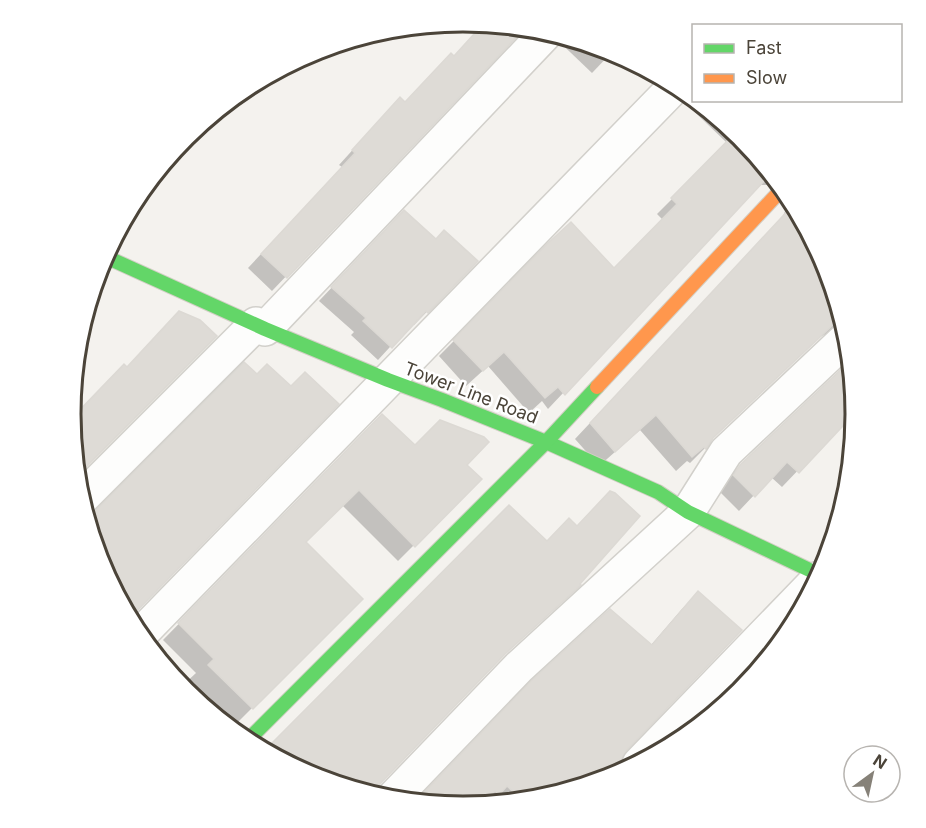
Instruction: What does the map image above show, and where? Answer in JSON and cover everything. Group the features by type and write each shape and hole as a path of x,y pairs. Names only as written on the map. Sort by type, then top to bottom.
{"street":[{"path":"89,492 260,327 540,39"},
{"path":"146,629 669,92"},
{"path":"254,734 546,442 776,195"},
{"name":"Tower Line Road","path":"113,260 260,327 546,442 658,492 688,512 810,573"},
{"path":"400,791 519,667 688,512 726,452 839,345"},
{"path":"662,740 797,600"}],"building":[{"path":"476,32 518,36 287,278 261,254 355,153 352,150 400,97 405,102 451,53 454,56"},
{"path":"729,140 765,180 565,395 558,387 545,398 504,352 483,371 453,340 571,222 614,268 677,204 671,198"},
{"path":"404,210 436,239 444,230 478,261 428,313 426,311 392,348 363,321 366,318 331,287"},
{"path":"787,211 816,268 834,324 713,438 706,449 704,447 692,457 656,415 615,452 590,423"},
{"path":"179,311 200,320 217,336 85,468 81,439 81,409 124,364 127,367"},
{"path":"244,362 257,374 267,364 291,386 305,372 339,404 136,612 110,560 94,512"},
{"path":"842,368 846,423 799,473 787,462 755,497 733,475 741,464"},
{"path":"382,414 415,445 440,420 484,437 489,442 467,465 482,479 415,547 359,490 306,542 363,599 253,709 208,665 214,659 178,623"},
{"path":"610,491 640,516 581,585 505,654 378,786 317,767 271,744 509,505 547,541 569,518 577,526"},
{"path":"698,591 742,630 626,751 621,762 586,776 538,789 514,793 507,786 499,795 495,791 488,796 423,794 532,680 610,609 652,645"}],"traffic: fast":[{"path":"113,260 265,329 546,442 658,492 688,512 811,571"},
{"path":"254,734 546,442 597,387"}],"traffic: slow":[{"path":"597,387 776,195"}]}
